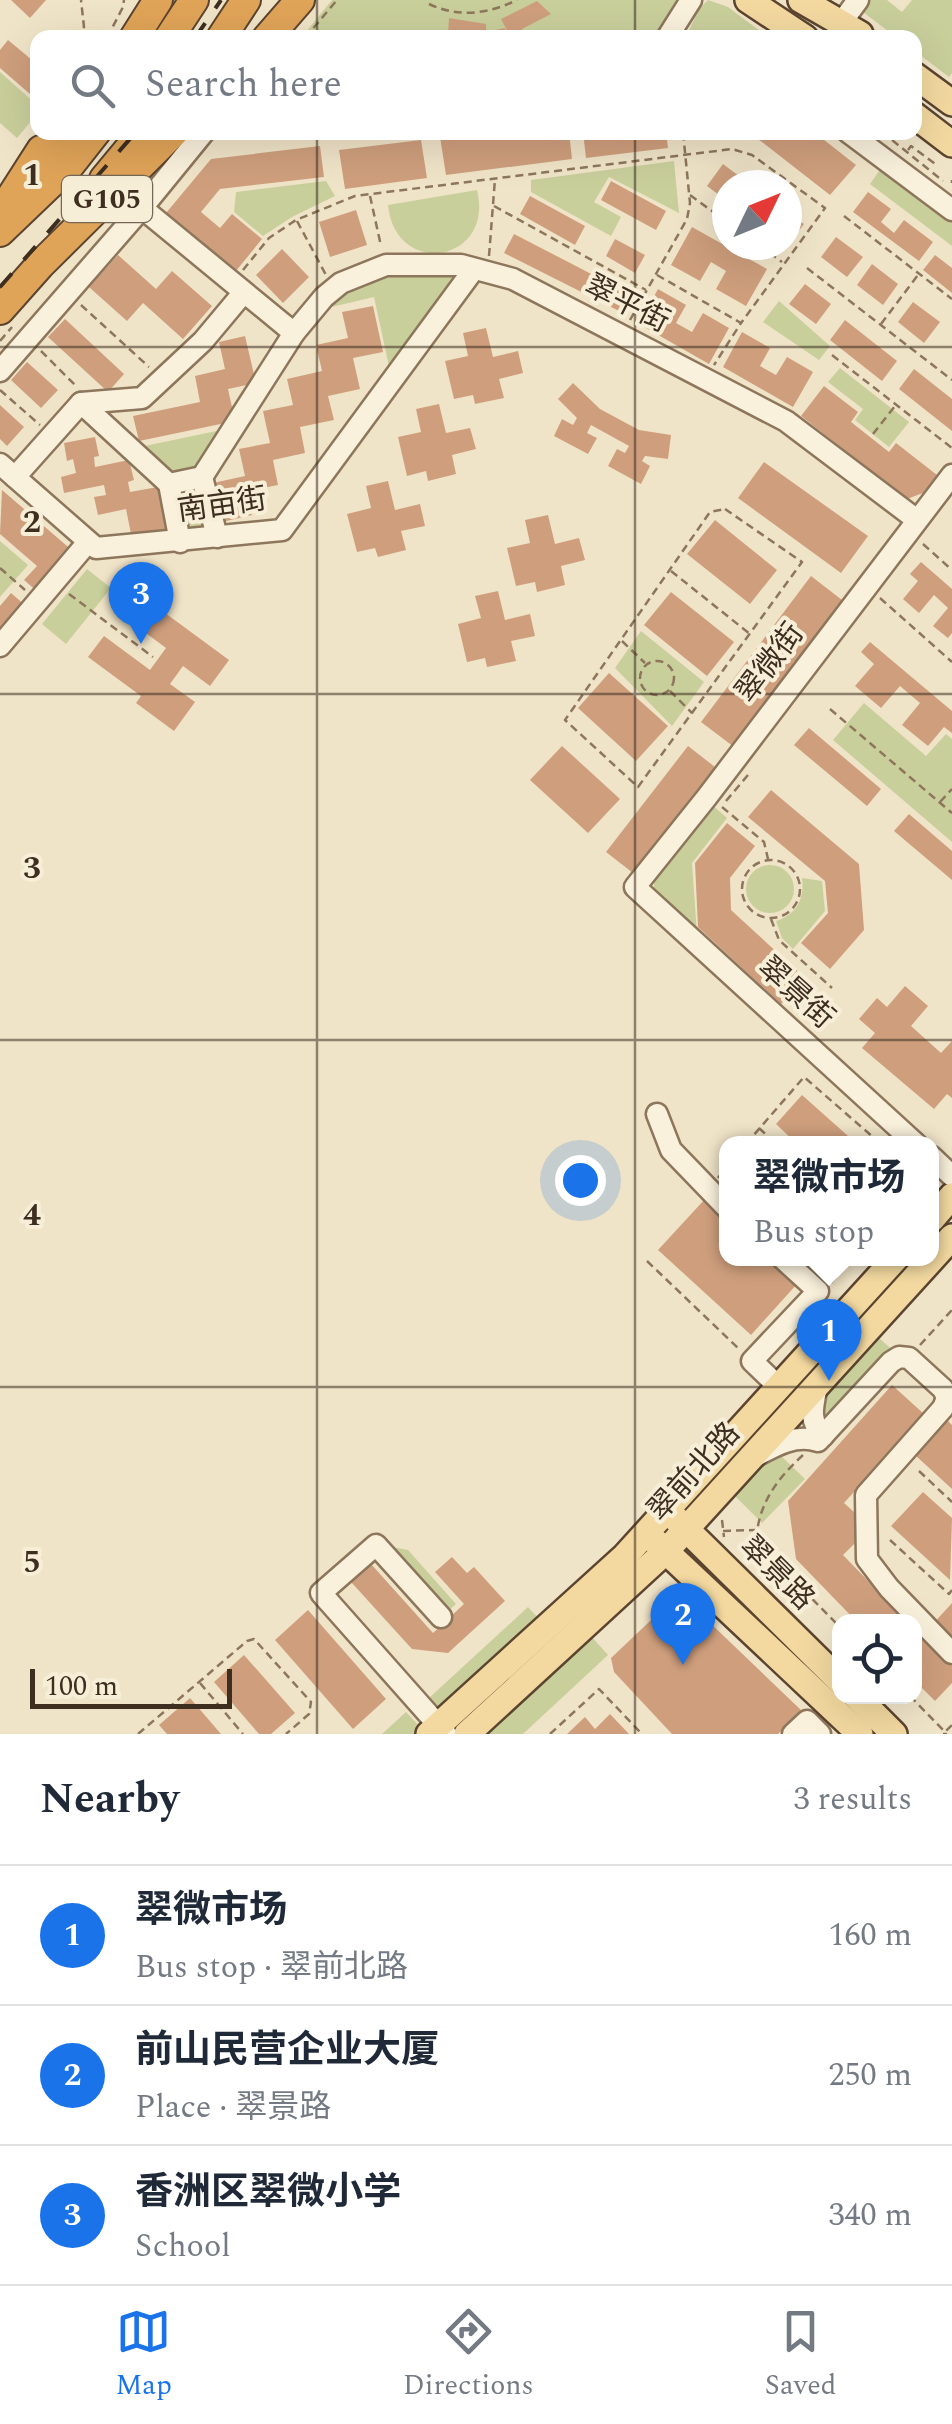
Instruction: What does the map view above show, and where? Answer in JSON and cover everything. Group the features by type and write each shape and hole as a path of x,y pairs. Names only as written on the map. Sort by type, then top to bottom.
{"highway":[{"path":"125,30 143,0"},
{"path":"139,30 158,0"},
{"path":"174,30 194,0"},
{"path":"227,30 246,0"},
{"path":"274,30 300,0"},
{"path":"298,30 324,0"},
{"path":"0,214 20,177 48,140"},
{"name":"G105","path":"0,224 65,140"},
{"path":"0,232 70,165 90,140"},
{"path":"40,264 137,140"},
{"name":"G105","path":"0,310 40,264 166,140"},
{"path":"40,264 184,140"}],"main road":[{"path":"748,0 793,30"},
{"path":"764,0 802,30"},
{"path":"801,0 857,23"},
{"path":"825,0 857,23"},
{"path":"922,81 952,103"},
{"path":"922,121 952,144"},
{"name":"翠前北路","path":"438,1731 647,1533 889,1266"},
{"name":"翠前北路","path":"467,1734 666,1551 926,1266"},
{"name":"翠景路","path":"668,1510 832,1672"},
{"name":"翠景路","path":"647,1533 860,1734"},
{"path":"864,1704 894,1734"}],"street":[{"path":"673,30 691,0"},
{"path":"0,371 197,140"},
{"path":"859,140 952,210"},
{"path":"142,208 294,333"},
{"name":"翠平街","path":"202,476 294,333 334,289 360,274 386,266 428,264 480,270 513,279 622,334 804,432 917,520"},
{"name":"南亩街","path":"88,542 96,548 282,530 480,270"},
{"path":"0,646 88,542 5,471 52,436 81,404 142,398 203,342 238,287"},
{"path":"81,404 169,484 180,542"},
{"name":"翠微街","path":"635,886 952,475"},
{"path":"169,484 202,476 217,537"},
{"name":"翠景街","path":"635,886 907,1136"},
{"path":"656,1114 671,1150 719,1200"},
{"path":"780,1388 752,1361 818,1292 790,1266"},
{"path":"821,1438 900,1357 909,1358 943,1389 947,1398 942,1408 866,1496 867,1559 889,1588 952,1653"},
{"path":"817,1386 811,1414 821,1438"},
{"path":"750,1460 790,1440 821,1438"},
{"path":"438,1731 321,1593 376,1545 442,1617"},
{"path":"793,1734 806,1721 820,1734"}],"path":[{"path":"81,0 81,30"},
{"path":"111,30 124,0"},
{"path":"313,30 337,0"},
{"path":"440,9 445,0"},
{"path":"492,0 494,9"},
{"path":"429,4 463,14 518,0"},
{"path":"622,334 687,219 683,140"},
{"path":"892,140 952,184"},
{"path":"906,152 911,146 938,166"},
{"path":"238,287 269,238 324,206 369,194 732,149 752,156 825,208 705,378"},
{"path":"480,270 492,243 496,178"},
{"path":"369,194 386,266"},
{"path":"688,194 712,211"},
{"path":"494,206 647,290"},
{"path":"844,216 952,299"},
{"path":"296,220 334,289"},
{"path":"779,260 784,264"},
{"path":"807,268 952,380"},
{"path":"656,274 741,323"},
{"path":"880,325 919,274"},
{"path":"68,294 162,379"},
{"path":"28,339 76,385 81,404"},
{"path":"832,355 952,448"},
{"path":"0,390 52,436"},
{"path":"873,434 896,405"},
{"path":"725,509 802,562 750,634 638,787 565,720 710,512 725,509"},
{"path":"920,542 952,570"},
{"path":"0,568 38,601"},
{"path":"670,570 750,634"},
{"path":"884,588 880,596 883,603 951,660"},
{"path":"62,589 153,657"},
{"path":"621,640 646,664"},
{"path":"646,664 668,664 674,674 668,690 658,695 644,689 640,673 646,664"},
{"path":"668,690 692,713"},
{"path":"830,709 952,812"},
{"path":"733,763 748,775 722,807 764,842 768,860"},
{"path":"940,802 952,789"},
{"path":"768,860 787,865 800,889 794,906 779,917 770,918 752,912 742,885 751,868 768,860"},
{"path":"770,918 779,940 832,988"},
{"path":"752,1136 804,1077 872,1136"},
{"path":"759,1128 768,1136"},
{"path":"647,1261 752,1361"},
{"path":"818,1292 825,1290 845,1266"},
{"path":"909,1358 952,1310"},
{"path":"821,1438 778,1480 764,1500 756,1542 832,1619"},
{"path":"918,1470 952,1502"},
{"path":"890,1540 949,1594 952,1590"},
{"path":"141,1733 248,1641 258,1641 311,1702 310,1714 286,1734"},
{"path":"199,1682 243,1734"},
{"path":"550,1734 599,1689 642,1734"},
{"path":"918,1704 945,1733 952,1725"}],"green space":[{"path":"332,0 685,0 666,30 308,30"},
{"path":"708,0 728,7 759,30 689,30"},
{"path":"865,0 887,0 902,12 912,0 952,0 952,73 949,77 922,56 922,30 887,30 859,9"},
{"path":"0,72 30,99 30,122 17,138 0,123"},
{"path":"674,161 679,213 609,177 594,202 621,217 611,236 531,192 531,180"},
{"path":"884,164 952,215 952,246 870,184"},
{"path":"326,181 335,196 263,236 234,212 236,192"},
{"path":"477,190 479,215 472,234 459,246 442,253 424,252 407,244 395,229 388,205"},
{"path":"404,274 462,274 390,371 374,297 323,309 371,279"},
{"path":"779,301 830,346 819,360 763,322"},
{"path":"840,368 909,422 889,447 855,420 863,409 828,382"},
{"path":"226,429 197,472 170,476 140,447"},
{"path":"198,484 210,535 185,537 175,489"},
{"path":"0,541 28,565 0,597"},
{"path":"87,569 111,588 66,644 42,624"},
{"path":"641,631 704,682 672,726 615,668"},
{"path":"864,703 926,756 946,734 952,739 952,842 833,740"},
{"path":"710,803 727,818 692,863 697,934 654,896 654,876"},
{"path":"770,865 787,872 794,889 787,906 770,913 753,906 746,889 753,872"},
{"path":"802,878 822,881 825,911 793,949 782,938 776,921 798,905"},
{"path":"879,1338 906,1362 843,1431 816,1407"},
{"path":"776,1451 805,1479 762,1523 734,1495"},
{"path":"387,1546 408,1550 456,1604 432,1625 372,1559"},
{"path":"528,1607 541,1621 442,1712 429,1698"},
{"path":"590,1635 608,1655 523,1734 482,1734"},
{"path":"406,1712 421,1728 415,1734 382,1734"}],"building":[{"path":"11,0 46,0 30,18"},
{"path":"537,1 551,14 523,30 507,30 501,19"},
{"path":"449,18 486,24 486,30 448,30"},
{"path":"8,40 30,58 30,94 0,68 0,50"},
{"path":"421,140 427,178 345,189 339,150"},
{"path":"440,140 570,140 572,159 446,175"},
{"path":"584,140 667,140 668,148 586,158"},
{"path":"759,140 824,140 856,165 830,195"},
{"path":"320,146 324,177 220,189 201,212 220,228 232,214 262,239 236,271 166,213 211,159"},
{"path":"611,181 666,211 656,230 601,200"},
{"path":"868,192 891,209 881,222 894,233 904,220 933,242 919,261 853,212"},
{"path":"530,196 585,226 575,245 520,214"},
{"path":"356,210 367,245 330,257 319,222"},
{"path":"692,227 712,238 712,260 751,260 767,269 746,306 716,289 726,271 711,262 700,281 671,265"},
{"path":"514,234 632,295 623,313 504,253"},
{"path":"836,237 863,257 847,277 821,257"},
{"path":"615,239 645,255 635,273 606,256"},
{"path":"282,249 309,277 283,303 256,275"},
{"path":"118,255 156,289 172,271 212,306 183,339 143,303 127,321 89,287"},
{"path":"935,255 952,268 952,293 923,270"},
{"path":"872,264 898,284 883,305 857,285"},
{"path":"805,284 831,304 816,324 789,304"},
{"path":"658,289 686,305 676,323 692,332 703,313 729,328 709,364 639,324"},
{"path":"913,302 940,322 924,343 898,322"},
{"path":"373,306 383,352 353,358 360,389 328,396 334,420 300,427 305,453 273,460 278,485 247,491 252,515 222,522 213,483 245,476 239,449 270,443 263,411 293,405 287,379 322,371 316,345 348,338 342,312"},
{"path":"65,319 124,374 108,392 48,337"},
{"path":"845,320 897,361 882,381 830,340"},
{"path":"486,328 493,357 518,351 523,373 499,379 504,398 475,404 473,395 454,399 445,361 468,356 463,333"},
{"path":"742,332 770,348 760,366 776,375 787,357 813,372 793,407 723,367"},
{"path":"245,336 256,383 228,389 235,421 139,441 133,416 200,402 195,376 225,369 219,342"},
{"path":"27,362 58,390 41,408 11,380"},
{"path":"914,369 952,399 952,431 899,389"},
{"path":"573,383 600,409 639,430 671,435 668,459 645,456 642,461 650,466 641,484 608,466 617,449 625,453 629,446 591,425 587,433 597,438 588,454 554,436 562,419 573,425 577,418 558,399"},
{"path":"824,386 858,412 851,422 889,452 896,443 937,475 923,493 907,499 801,416"},
{"path":"439,404 446,433 470,428 476,449 452,455 456,474 428,481 426,471 407,476 398,437 421,432 416,409"},
{"path":"0,405 24,427 7,446 0,439"},
{"path":"95,437 99,456 94,457 95,467 129,460 134,480 128,482 130,492 163,486 167,503 162,504 164,516 169,514 173,536 133,544 126,509 98,515 94,497 106,495 104,485 64,493 61,477 76,473 73,459 67,461 64,443"},
{"path":"764,462 868,536 841,573 738,498"},
{"path":"388,481 395,510 420,504 425,526 401,531 406,550 378,557 375,548 357,552 347,514 371,508 366,486"},
{"path":"2,490 74,552 39,593 24,580 37,566 0,534"},
{"path":"548,515 555,544 579,538 585,560 561,566 565,585 537,592 535,582 516,586 507,548 530,543 525,520"},
{"path":"715,520 777,570 750,604 687,554"},
{"path":"921,562 952,589 952,633 948,638 933,626 948,608 934,595 919,613 903,599 918,581 910,574"},
{"path":"811,576 842,600 734,747 701,722"},
{"path":"127,585 229,660 210,686 183,666 170,684 195,702 174,731 136,703 141,696 88,657 104,636 150,670 166,648 111,607"},
{"path":"498,591 505,620 530,614 535,636 511,641 516,661 487,667 485,658 467,662 458,624 481,618 475,596"},
{"path":"671,592 734,642 707,676 644,625"},
{"path":"11,593 26,606 0,635 0,606"},
{"path":"870,642 952,711 952,733 944,727 928,746 902,725 920,703 900,686 881,708 855,686 874,664 861,652"},
{"path":"609,673 668,726 636,761 578,708"},
{"path":"809,728 881,789 867,806 794,745"},
{"path":"562,746 620,799 588,833 530,780"},
{"path":"688,746 715,767 633,873 606,852"},
{"path":"771,790 859,864 864,930 830,969 801,943 828,913 825,881 748,817"},
{"path":"909,814 952,851 952,880 894,831"},
{"path":"727,823 755,846 730,878 731,910 805,978 781,1004 698,927 695,863"},
{"path":"905,986 928,1006 911,1026 941,1053 952,1041 952,1098 947,1094 934,1109 862,1048 875,1033 859,1019 877,998 887,1007"},
{"path":"802,1095 848,1136 789,1136 776,1124"},
{"path":"705,1199 719,1212 719,1266 778,1266 797,1284 751,1335 658,1250"},
{"path":"892,1385 924,1414 844,1503 854,1512 857,1541 843,1555 900,1614 849,1614 796,1559 788,1501"},
{"path":"947,1420 952,1425 952,1489 915,1455"},
{"path":"923,1492 952,1518 950,1580 891,1526"},
{"path":"452,1557 467,1573 474,1567 505,1601 448,1653 412,1649 351,1582 371,1564 433,1633 464,1604 435,1572"},
{"path":"952,1603 952,1645 931,1626"},
{"path":"668,1604 707,1620 802,1711 778,1734 672,1734 614,1672 611,1658"},
{"path":"308,1610 386,1699 353,1729 275,1640"},
{"path":"922,1636 952,1666 952,1683 935,1701 922,1688"},
{"path":"244,1655 295,1713 271,1734 259,1734 214,1682"},
{"path":"190,1698 221,1734 167,1734 159,1725"},
{"path":"610,1714 629,1734 567,1734 585,1717 595,1729"}],"railway":[{"path":"200,30 221,0"},
{"path":"0,287 129,140"}],"place":[{"name":"香洲区翠微小学","path":"141,644"},
{"name":"翠微市场","path":"829,1381"},
{"name":"前山民营企业大厦","path":"683,1665"}]}
